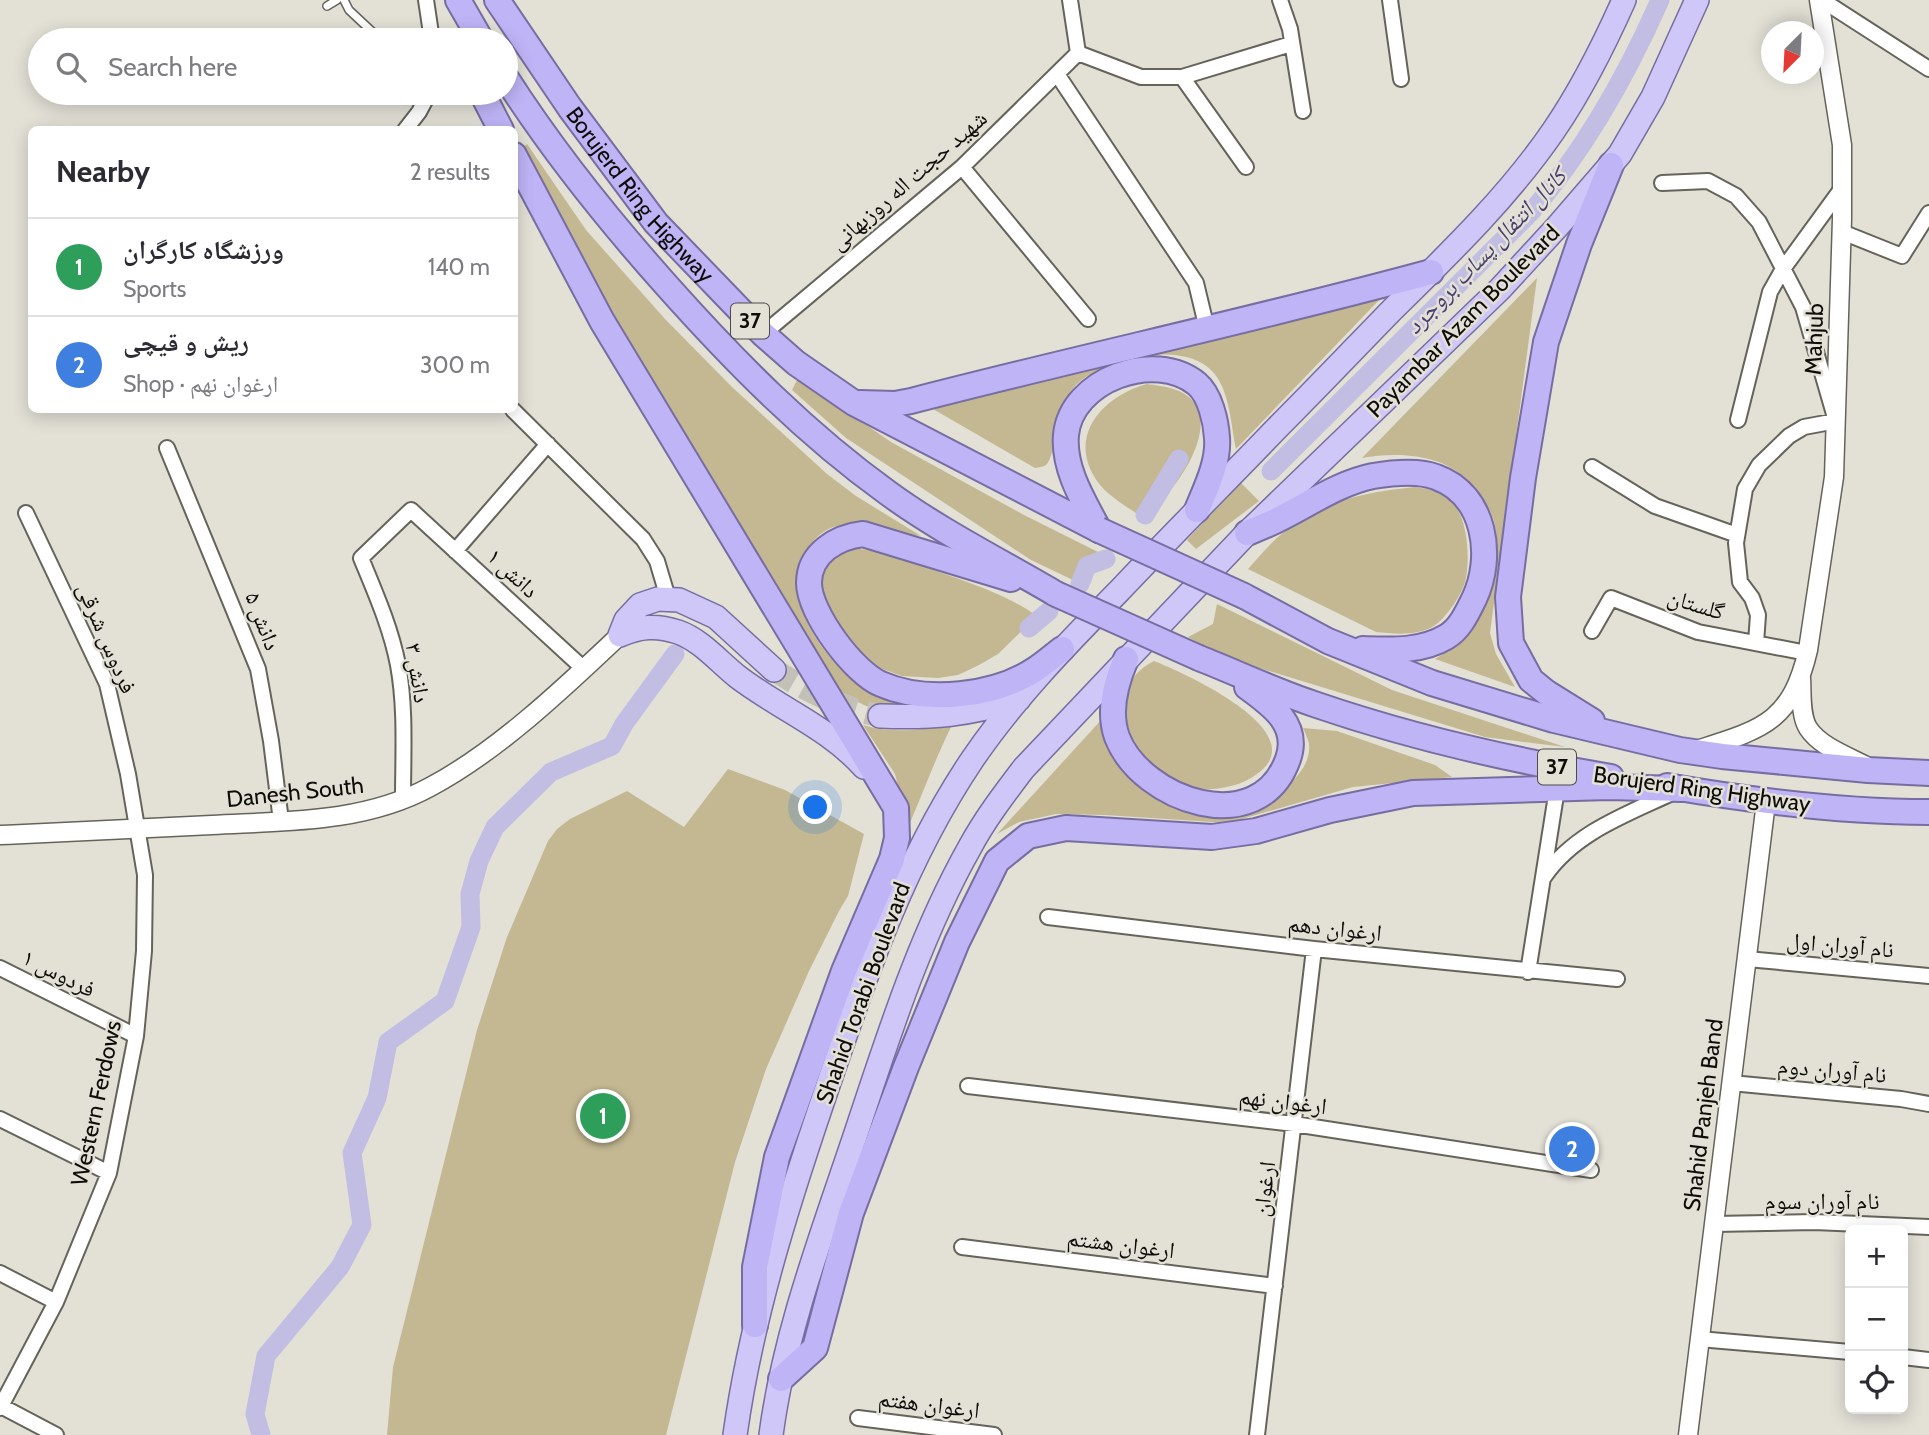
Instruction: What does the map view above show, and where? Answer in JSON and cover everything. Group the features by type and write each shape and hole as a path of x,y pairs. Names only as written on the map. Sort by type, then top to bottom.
{"highway":[{"path":"448,0 457,28"},
{"path":"458,0 474,28"},
{"name":"Borujerd Ring Highway","path":"497,0 516,28"},
{"name":"Borujerd Ring Highway","path":"518,31 570,108 656,223 764,334 806,370 854,403 1099,530 1244,597 1328,642 1432,683 1554,720 1692,752 1875,771 1929,773"},
{"name":"Borujerd Ring Highway","path":"518,95 552,145 629,242 710,333 772,396 889,494 1056,594"},
{"path":"488,105 499,126"},
{"path":"518,163 602,321 892,800 897,816 897,838 892,859 844,971 777,1157 755,1267 755,1325"},
{"path":"1611,165 1578,244 1546,342 1523,478 1508,597 1509,622 1511,643 1531,680 1601,726 1644,741"},
{"path":"854,403 895,404 911,401 1330,300 1431,272"},
{"path":"1099,530 1074,481 1067,455 1066,436 1069,422 1085,396 1125,373 1167,370 1182,374 1199,386 1210,405 1217,440 1214,461 1197,510"},
{"path":"1247,533 1280,519 1337,488 1372,476 1418,474 1436,477 1453,487 1466,500 1478,517 1485,560 1476,596 1456,628 1434,643 1413,648 1360,649 1328,642"},
{"path":"1056,594 863,534 833,542 820,552 812,566 809,584 828,631 856,668 880,684 907,692 934,695 992,688 1036,670 1062,649"},
{"name":"37","path":"1056,594 1199,658"},
{"path":"1126,659 1115,692 1113,713 1116,735 1127,756 1142,773 1178,796 1203,804 1247,802 1266,794 1281,777 1289,756 1289,728 1272,705 1242,683 1199,658"},
{"name":"Borujerd Ring Highway","path":"1199,658 1312,704 1414,735 1541,765 1766,802 1929,812"},
{"path":"781,1379 815,1348 851,1213 957,942 997,862 1028,836 1066,828 1212,836 1256,831 1330,810 1413,793 1681,789"}],"main road":[{"path":"1197,510 1431,272 1522,172 1554,130 1582,86 1624,0"},
{"name":"Payambar Azam Boulevard","path":"1178,605 1247,533 1500,289 1611,165 1653,97 1697,0"},
{"name":"Shahid Torabi Boulevard","path":"735,1435 755,1325 799,1172 865,975 897,897 938,815 972,761 1020,699 1062,649 1197,510"},
{"path":"621,635 626,620 633,611 649,601 668,598 692,604 716,617 774,670"},
{"name":"Shahid Torabi Boulevard","path":"771,1435 801,1293 891,1030 946,894 971,846 1024,768 1178,605"},
{"path":"621,635 644,627 669,629 690,637 739,677 846,747 892,800"},
{"path":"880,716 922,718 956,715 985,710 1020,699"}],"street":[{"path":"426,0 430,28"},
{"path":"1070,0 1078,53 1141,77 1182,77 1291,44"},
{"path":"1280,0 1290,29 1303,111"},
{"path":"1390,0 1402,79"},
{"path":"1828,2 1928,65"},
{"name":"Mahjub","path":"1801,678 1834,477 1842,145 1828,2"},
{"name":"شهید حجت اله روزبهانی","path":"764,334 962,167 1078,53"},
{"path":"1057,74 1196,283 1207,329"},
{"path":"1182,77 1246,167"},
{"path":"408,126 423,105"},
{"path":"962,167 1088,319"},
{"path":"1662,183 1708,181 1736,196 1759,222 1803,307 1836,421 1804,427 1797,432 1759,465 1745,489 1736,543 1740,582 1752,598 1758,615 1756,643"},
{"path":"1738,420 1770,292 1783,269 1842,188"},
{"path":"1842,232 1902,256 1929,213"},
{"path":"516,413 643,539 657,562 668,598"},
{"path":"455,551 548,444"},
{"name":"دانش ۵","path":"167,448 258,669 281,821"},
{"path":"1592,467 1655,506 1737,535"},
{"name":"دانش ۱","path":"361,558 411,509 584,669"},
{"name":"فردوس شرقی","path":"26,513 107,684 128,774 137,829"},
{"name":"دانش ۳","path":"361,558 379,603 398,665 403,724 403,799"},
{"name":"گلستان","path":"1592,631 1611,598 1698,632 1807,653"},
{"name":"Danesh South","path":"0,835 281,821 362,813 428,789 457,772 503,737 621,635"},
{"path":"1692,752 1773,720 1782,712 1801,678"},
{"path":"1801,678 1804,716 1808,728 1832,748 1875,771"},
{"path":"1528,972 1557,789"},
{"path":"1542,881 1556,859 1581,839 1616,819 1681,789"},
{"name":"Shahid Panjeh Band","path":"1688,1435 1766,802"},
{"name":"Western Ferdows","path":"1,1407 56,1301 109,1173 136,1036 144,951 145,875 137,829"},
{"name":"ارغوان دهم","path":"1048,917 1314,949 1617,979"},
{"name":"ارغوان","path":"1257,1435 1314,949"},
{"name":"نام آوران اول","path":"1747,959 1929,976"},
{"name":"فردوس ۱","path":"0,968 136,1036"},
{"name":"نام آوران دوم","path":"1731,1083 1929,1104"},
{"name":"ارغوان نهم","path":"968,1087 1294,1124 1591,1170"},
{"path":"0,1119 109,1173"},
{"name":"نام آوران سوم","path":"1714,1224 1814,1222 1929,1227"},
{"name":"ارغوان هشتم","path":"962,1247 1275,1286"},
{"path":"0,1273 56,1301"},
{"path":"1699,1339 1845,1352"},
{"path":"1908,1358 1929,1360"},
{"path":"1,1407 56,1435"},
{"name":"ارغوان هفتم","path":"858,1418 994,1435"}],"lane":[{"path":"327,6 337,0"},
{"path":"344,0 349,10 368,28"}],"shaded area":[{"path":"527,144 586,230 665,319 732,387 827,474 856,496 921,536 861,524 842,525 826,530 814,540 806,553 800,599 803,613 816,639 845,674 873,694 888,700 927,705 912,711 866,706 846,696 829,681 620,333 522,148"},
{"path":"1537,278 1490,633 1496,654 1515,687 1435,659 1467,634 1481,614 1485,602 1493,569 1496,539 1492,515 1486,504 1467,479 1442,463 1401,455 1362,458"},
{"path":"1383,296 1236,449 1226,399 1219,380 1200,362 1183,356 1143,356 1104,367 1087,376 1068,395 1059,418 1050,460 1041,467 1035,468 933,409 1075,370"},
{"path":"798,378 891,442 1100,553 1080,562 1075,581 1031,560 846,438 792,390"},
{"path":"1147,384 1171,388 1188,396 1199,411 1201,424 1199,438 1187,467 1159,502 1139,515 1101,486 1088,464 1086,449 1094,420 1104,408 1116,398"},
{"path":"1240,482 1259,501 1196,549 1187,540"},
{"path":"1415,487 1446,496 1459,512 1466,536 1468,561 1465,582 1452,606 1434,626 1413,633 1376,632 1248,569 1278,537 1309,515 1343,500"},
{"path":"851,548 896,557 964,581 1002,596 1037,616 998,654 958,675 938,678 902,676 874,666 858,655 822,602 821,579 831,553"},
{"path":"1217,604 1392,690 1565,747 1485,737 1220,656 1188,637 1213,624"},
{"path":"1154,661 1213,689 1255,720 1268,737 1272,754 1262,770 1239,784 1213,789 1190,786 1168,776 1148,760 1134,740 1126,718 1125,696 1134,677"},
{"path":"1103,718 1144,788 1154,797 1172,806 1260,809 1300,773 1305,764 1309,744 1303,728 1337,731 1435,765 1452,777 1353,787 1228,823 1056,814 1019,822 997,834"},
{"path":"863,725 918,730 952,725 899,848 900,793 895,774"},
{"path":"728,769 785,790 864,834 848,896 809,971 766,1069 735,1162 666,1435 387,1435 393,1367 477,1030 507,937 548,841 557,829 570,819 627,791 684,827"}],"waterway":[{"name":"کانال انتقال پساب بروجرد","path":"1271,471 1532,211 1552,187 1604,110 1634,56 1660,0"},
{"name":"کانال انتقال پساب بروجرد","path":"1145,515 1179,459"},
{"name":"کانال انتقال پساب بروجرد","path":"1080,584 1087,566 1106,559"},
{"name":"کانال انتقال پساب بروجرد","path":"1029,628 1049,611"},
{"name":"کانال انتقال پساب بروجرد","path":"261,1435 255,1414 266,1356 340,1267 362,1225 352,1153 377,1098 388,1042 445,1001 471,927 470,894 479,861 495,827 551,772 612,746 624,724 675,654"}],"tunnel":[{"path":"774,670 825,698 880,716"}],"place":[{"name":"ورزشگاه کارگران","path":"603,1116"},
{"name":"ریش و قیچی","path":"1572,1149"}]}
